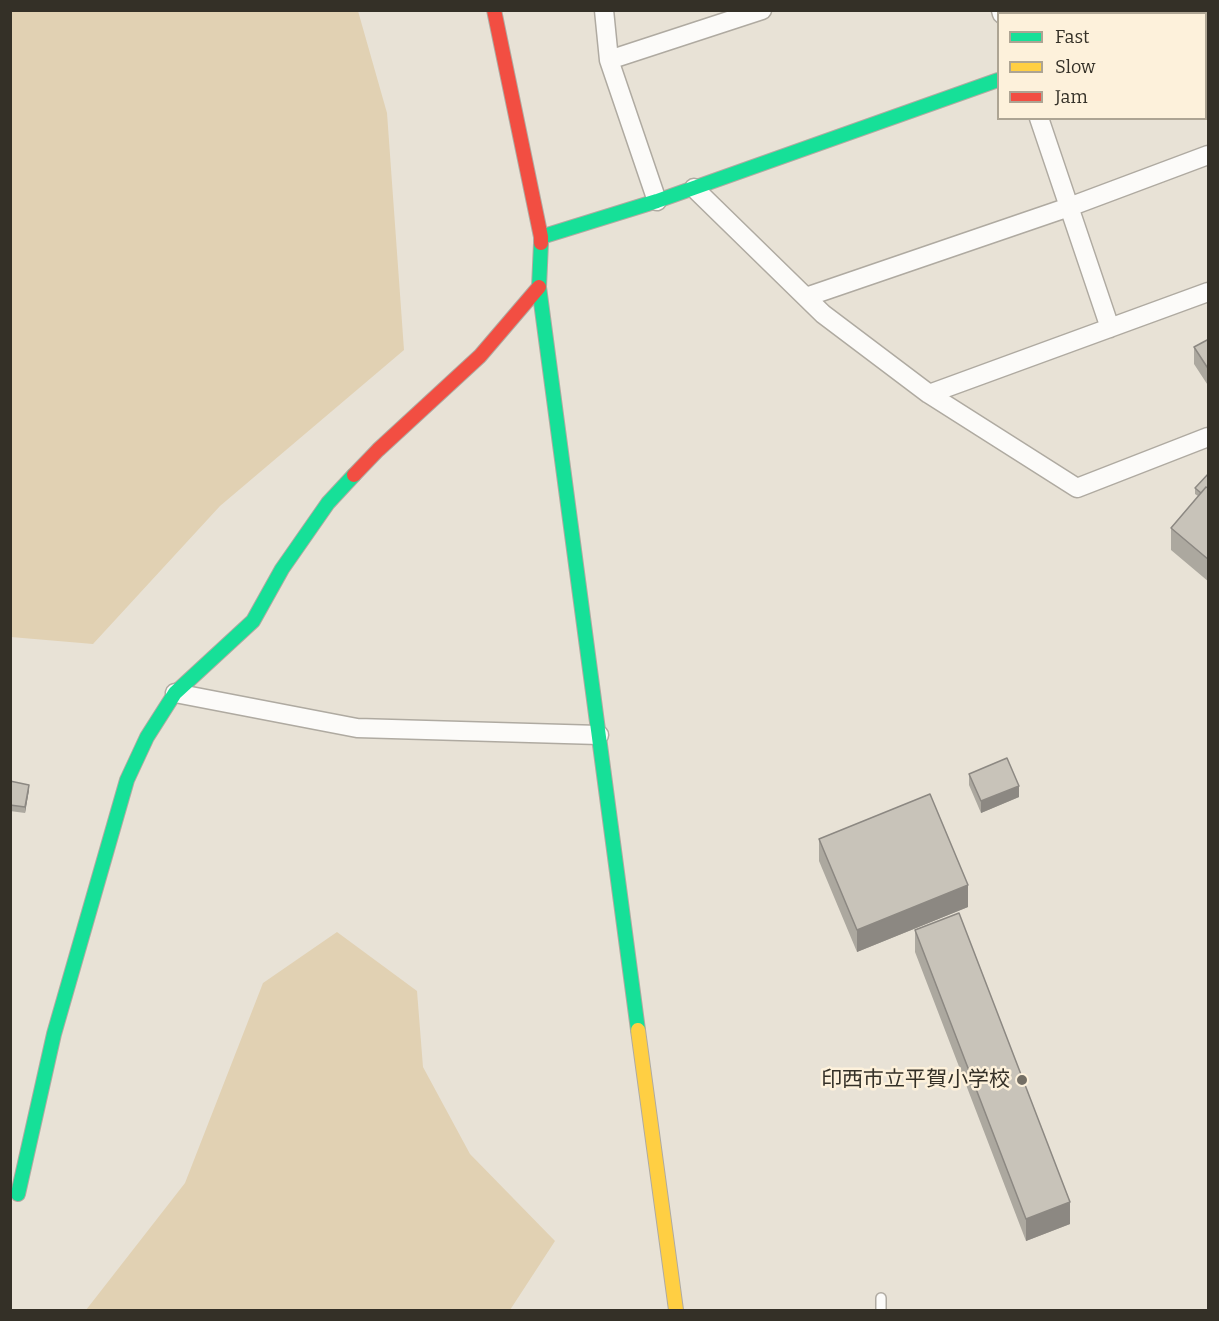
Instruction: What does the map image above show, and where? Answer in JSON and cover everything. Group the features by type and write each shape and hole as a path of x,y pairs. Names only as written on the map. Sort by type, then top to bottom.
{"street":[{"path":"494,10 541,237 539,287 676,1311"},
{"path":"604,10 609,60 657,201"},
{"path":"609,60 762,10"},
{"path":"541,237 657,201 997,81"},
{"path":"1040,120 1110,328"},
{"path":"806,297 1069,207 1209,155"},
{"path":"694,188 823,314 929,394 1077,488 1209,437"},
{"path":"18,1194 54,1034 127,780 147,737 175,693 253,621 282,569 328,503 378,450 480,356 539,287"},
{"path":"929,394 1209,292"},
{"path":"175,693 357,728 599,735"}],"lane":[{"path":"880,1311 881,1298"}],"shaded area":[{"path":"10,11 358,11 387,113 404,350 220,506 93,644 11,637"},
{"path":"337,932 417,991 423,1067 470,1154 555,1241 510,1310 86,1310 185,1183 263,983"}],"building":[{"path":"1209,339 1209,370 1194,347"},
{"path":"1209,473 1209,489 1206,487 1201,493 1195,488"},
{"path":"1206,487 1209,489 1209,560 1171,528"},
{"path":"1007,758 1019,786 981,801 969,774"},
{"path":"10,781 29,785 25,807 10,805"},
{"path":"930,794 968,885 857,930 819,839"},
{"path":"959,913 1070,1202 1026,1219 915,930"}],"traffic: fast":[{"path":"1191,12 1195,10"},
{"path":"541,237 657,201 997,80"},
{"path":"541,243 539,287 638,1030"},
{"path":"18,1194 54,1034 127,780 147,737 175,693 253,621 282,569 328,503 354,475"}],"traffic: slow":[{"path":"638,1030 676,1310"}],"traffic: jam":[{"path":"494,10 541,243"},
{"path":"354,475 480,356 539,287"}],"place":[{"name":"印西市立平賀小学校","path":"1022,1080"}]}
